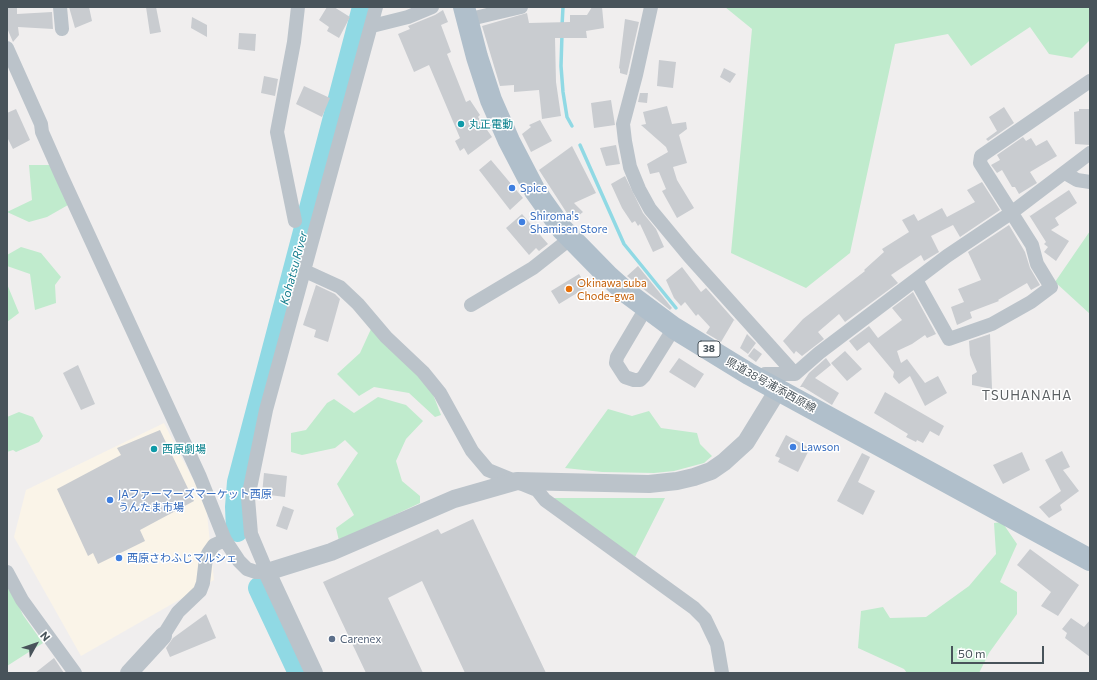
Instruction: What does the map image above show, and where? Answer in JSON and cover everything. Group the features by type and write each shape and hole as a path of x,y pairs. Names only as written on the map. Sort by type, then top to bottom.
{"main road":[{"name":"県道38号浦添西原線","path":"465,13 491,100 509,141 535,191 571,238 608,276 646,308 674,328 778,390 1090,560"}],"street":[{"path":"60,7 62,29"},
{"path":"295,221 277,132 294,42 298,7"},
{"path":"314,673 251,534 248,498 266,410 376,7"},
{"path":"372,26 408,17 432,7"},
{"path":"651,7 636,75 623,124 624,141 630,167 639,189 650,209 689,256 795,374"},
{"path":"465,13 514,8"},
{"path":"7,48 11,68 42,124 42,132 60,175 218,520 225,540 239,561 247,569 256,572 267,572 331,552 454,499 517,481 648,484 677,481 694,477 711,470 724,462 746,442 778,390 764,374 795,374 819,352 916,280 1011,213 1090,153"},
{"path":"916,280 949,339 992,324 1031,302 1051,286 1037,264 1032,245 980,163 981,156 1087,89"},
{"path":"1065,173 1077,180 1090,182"},
{"path":"471,305 533,268 571,238"},
{"path":"305,271 340,287 358,304 386,337 433,384 472,451 488,470 537,490 545,500 694,608 705,619 717,644 722,673"},
{"path":"646,308 617,356 616,363 625,377 640,380 644,376 674,328"},
{"path":"218,520 225,507"},
{"path":"129,673 162,636 178,612 200,591 203,583 206,558 214,545 225,540"},
{"path":"7,572 22,600 74,673"}],"shaded area":[{"name":"西原さわふじマルシェ","path":"164,423 206,505 214,580 81,656 14,537 26,490"}],"green space":[{"path":"725,7 1090,7 1090,40 1072,58 1049,54 1030,27 971,66 948,34 895,44 850,253 806,288 731,253 752,29"},
{"path":"29,165 50,165 68,205 47,217 29,222 7,212 32,200"},
{"path":"1090,231 1090,314 1055,282"},
{"path":"21,247 41,253 61,277 55,285 56,303 35,310 30,274 7,266 7,255"},
{"path":"7,284 19,313 7,322"},
{"path":"371,329 431,389 441,415 435,417 409,393 374,387 359,396 337,374 360,353"},
{"path":"378,397 406,405 423,421 406,439 396,461 402,481 420,496 420,503 339,541 336,528 354,515 337,484 358,453 345,440 335,448 302,455 291,452 291,433 306,430 327,403 334,399 354,413"},
{"path":"608,409 632,416 649,411 661,428 697,433 700,444 712,456 704,463 674,471 654,473 602,472 565,468"},
{"path":"19,412 33,417 43,436 39,442 16,452 13,450 7,452 7,417"},
{"path":"551,498 665,498 635,557"},
{"path":"1002,522 1017,544 1000,582 1017,592 1017,614 989,653 979,673 907,673 904,669 858,648 861,611 883,607 890,618 926,617 969,586 996,554 994,523"},
{"path":"7,581 23,615 43,643 7,666"}],"building":[{"path":"7,7 17,7 17,14 52,12 53,29 18,27 19,35 13,42 7,28"},
{"path":"69,7 89,7 92,21 75,28"},
{"path":"146,7 156,7 161,32 150,34"},
{"path":"327,7 334,7 350,17 339,38 327,31 329,27 319,20"},
{"path":"592,7 602,7 604,28 586,31 587,38 555,38 556,82 561,116 542,119 539,90 514,92 514,85 500,86 482,26 527,13 529,23 570,22 570,15 587,15"},
{"path":"443,10 448,22 441,25 451,52 447,54 466,102 470,100 480,115 478,117 492,137 468,155 464,148 460,151 455,141 460,138 429,65 414,72 398,34 410,29 408,26 435,15"},
{"path":"192,17 207,25 207,37 191,28"},
{"path":"625,19 639,22 627,75 620,73 619,68"},
{"path":"239,33 256,34 255,51 238,49"},
{"path":"659,60 676,62 673,88 657,86"},
{"path":"724,68 736,74 730,83 720,77"},
{"path":"264,76 278,79 275,96 261,93"},
{"path":"304,86 330,98 322,117 296,104"},
{"path":"640,93 648,93 647,103 638,102"},
{"path":"611,100 615,125 594,128 591,103"},
{"path":"667,106 672,124 686,122 687,129 679,135 687,163 673,167 677,180 694,208 677,218 662,191 666,189 659,172 650,174 647,164 668,152 666,147 641,125 646,124 643,112"},
{"path":"1004,107 1014,123 988,141 986,139 997,131 989,117"},
{"path":"16,109 30,140 13,149 7,137 7,113"},
{"path":"1079,109 1090,109 1090,145 1075,144 1074,112 1079,111"},
{"path":"540,120 552,141 531,152 522,134 531,127 529,125"},
{"path":"1023,137 1026,141 1031,138 1036,146 1047,140 1057,156 1030,172 1037,183 1019,194 1015,187 1012,187 1002,170 997,173 991,165 1000,160 997,155"},
{"path":"616,145 620,164 606,166 600,148"},
{"path":"572,146 596,193 574,203 583,212 572,221 539,170"},
{"path":"491,160 523,198 510,210 479,170"},
{"path":"625,176 643,213 656,229 664,247 653,252 640,224 638,226 635,221 632,223 622,208 611,184"},
{"path":"982,182 1000,210 960,237 953,225 931,236 939,252 924,261 921,255 891,275 898,283 845,322 839,314 818,332 824,339 802,356 796,351 794,354 783,341 803,319 865,271 864,270 884,252 882,249 909,232 902,220 914,214 918,221 942,208 947,217 975,202 967,190"},
{"path":"1069,190 1077,203 1055,218 1059,225 1051,230 1069,241 1056,261 1044,252 1048,247 1044,244 1046,242 1029,215 1030,216"},
{"path":"522,214 548,244 539,251 536,248 529,255 506,228"},
{"path":"1009,225 1025,252 1030,268 1040,285 1031,290 1027,283 998,300 999,301 970,312 972,318 957,325 951,307 964,302 958,289 981,280 968,252"},
{"path":"638,266 672,308 670,310 627,276"},
{"path":"682,267 701,292 706,288 736,322 734,320 721,342 706,333 710,327 698,314 696,316 685,302 681,306 674,298 666,280"},
{"name":"Okinawa suba Chode-gwa","path":"579,274 587,287 559,304 551,291"},
{"path":"316,285 335,294 340,299 328,342 314,337 316,330 303,325"},
{"path":"913,292 936,334 927,338 925,335 912,344 897,351 901,363 907,359 925,383 938,376 947,393 925,406 910,376 899,384 893,377 894,372 869,342 857,351 849,341 869,326 878,338 902,320 892,308"},
{"path":"747,334 756,343 748,354 740,348"},
{"path":"990,334 992,389 972,385 972,375 977,372 970,355 969,341"},
{"path":"754,348 762,354 756,362 748,356"},
{"path":"845,351 862,369 847,381 831,363"},
{"path":"679,358 704,374 695,388 669,372"},
{"path":"826,358 831,365 815,378 839,393 832,405 803,387 800,387 809,373"},
{"path":"78,365 95,404 81,410 63,373"},
{"path":"885,392 944,426 939,436 930,431 923,443 917,440 916,442 906,437 908,434 874,413"},
{"name":"JAファーマーズマーケット西原 うんたま市場","path":"160,430 194,501 140,530 145,541 98,564 93,553 88,556 57,489 121,455 117,448"},
{"path":"786,435 810,448 798,472 778,462 780,458 775,456"},
{"path":"1062,451 1070,467 1063,470 1079,491 1060,505 1062,510 1049,518 1039,507 1061,491 1045,460"},
{"path":"1022,452 1030,470 1003,484 993,465"},
{"path":"862,453 870,457 858,482 875,491 863,515 837,501"},
{"path":"264,473 287,476 285,497 262,494"},
{"path":"283,506 294,510 287,530 276,526"},
{"path":"473,519 546,673 465,673 422,581 388,598 423,673 366,673 323,582 438,529 441,534"},
{"path":"1030,549 1079,585 1058,616 1041,606 1051,592 1017,565"},
{"path":"206,614 216,638 170,657 166,648 173,638"},
{"path":"1071,618 1084,627 1090,620 1090,657 1065,638 1067,633 1062,629"},
{"path":"54,658 64,673 35,673"}],"waterway":[{"name":"Kohatsu River","path":"237,531 236,507 238,482 363,7"},
{"path":"562,26 563,7"},
{"path":"562,34 561,66 563,92 567,117 572,126"},
{"path":"580,145 624,244 676,308"},
{"name":"Kohatsu River","path":"259,588 299,673"}],"place":[{"name":"丸正電動","path":"461,124"},
{"name":"Spice","path":"512,188"},
{"name":"Shiroma's Shamisen Store","path":"522,222"},
{"name":"Okinawa suba Chode-gwa","path":"569,289"},
{"name":"Lawson","path":"793,447"},
{"name":"西原劇場","path":"154,449"},
{"name":"JAファーマーズマーケット西原 うんたま市場","path":"110,500"},
{"name":"西原さわふじマルシェ","path":"119,558"},
{"name":"Carenex","path":"332,639"}],"district":[{"name":"TSUHANAHA","path":"1027,396"}]}
